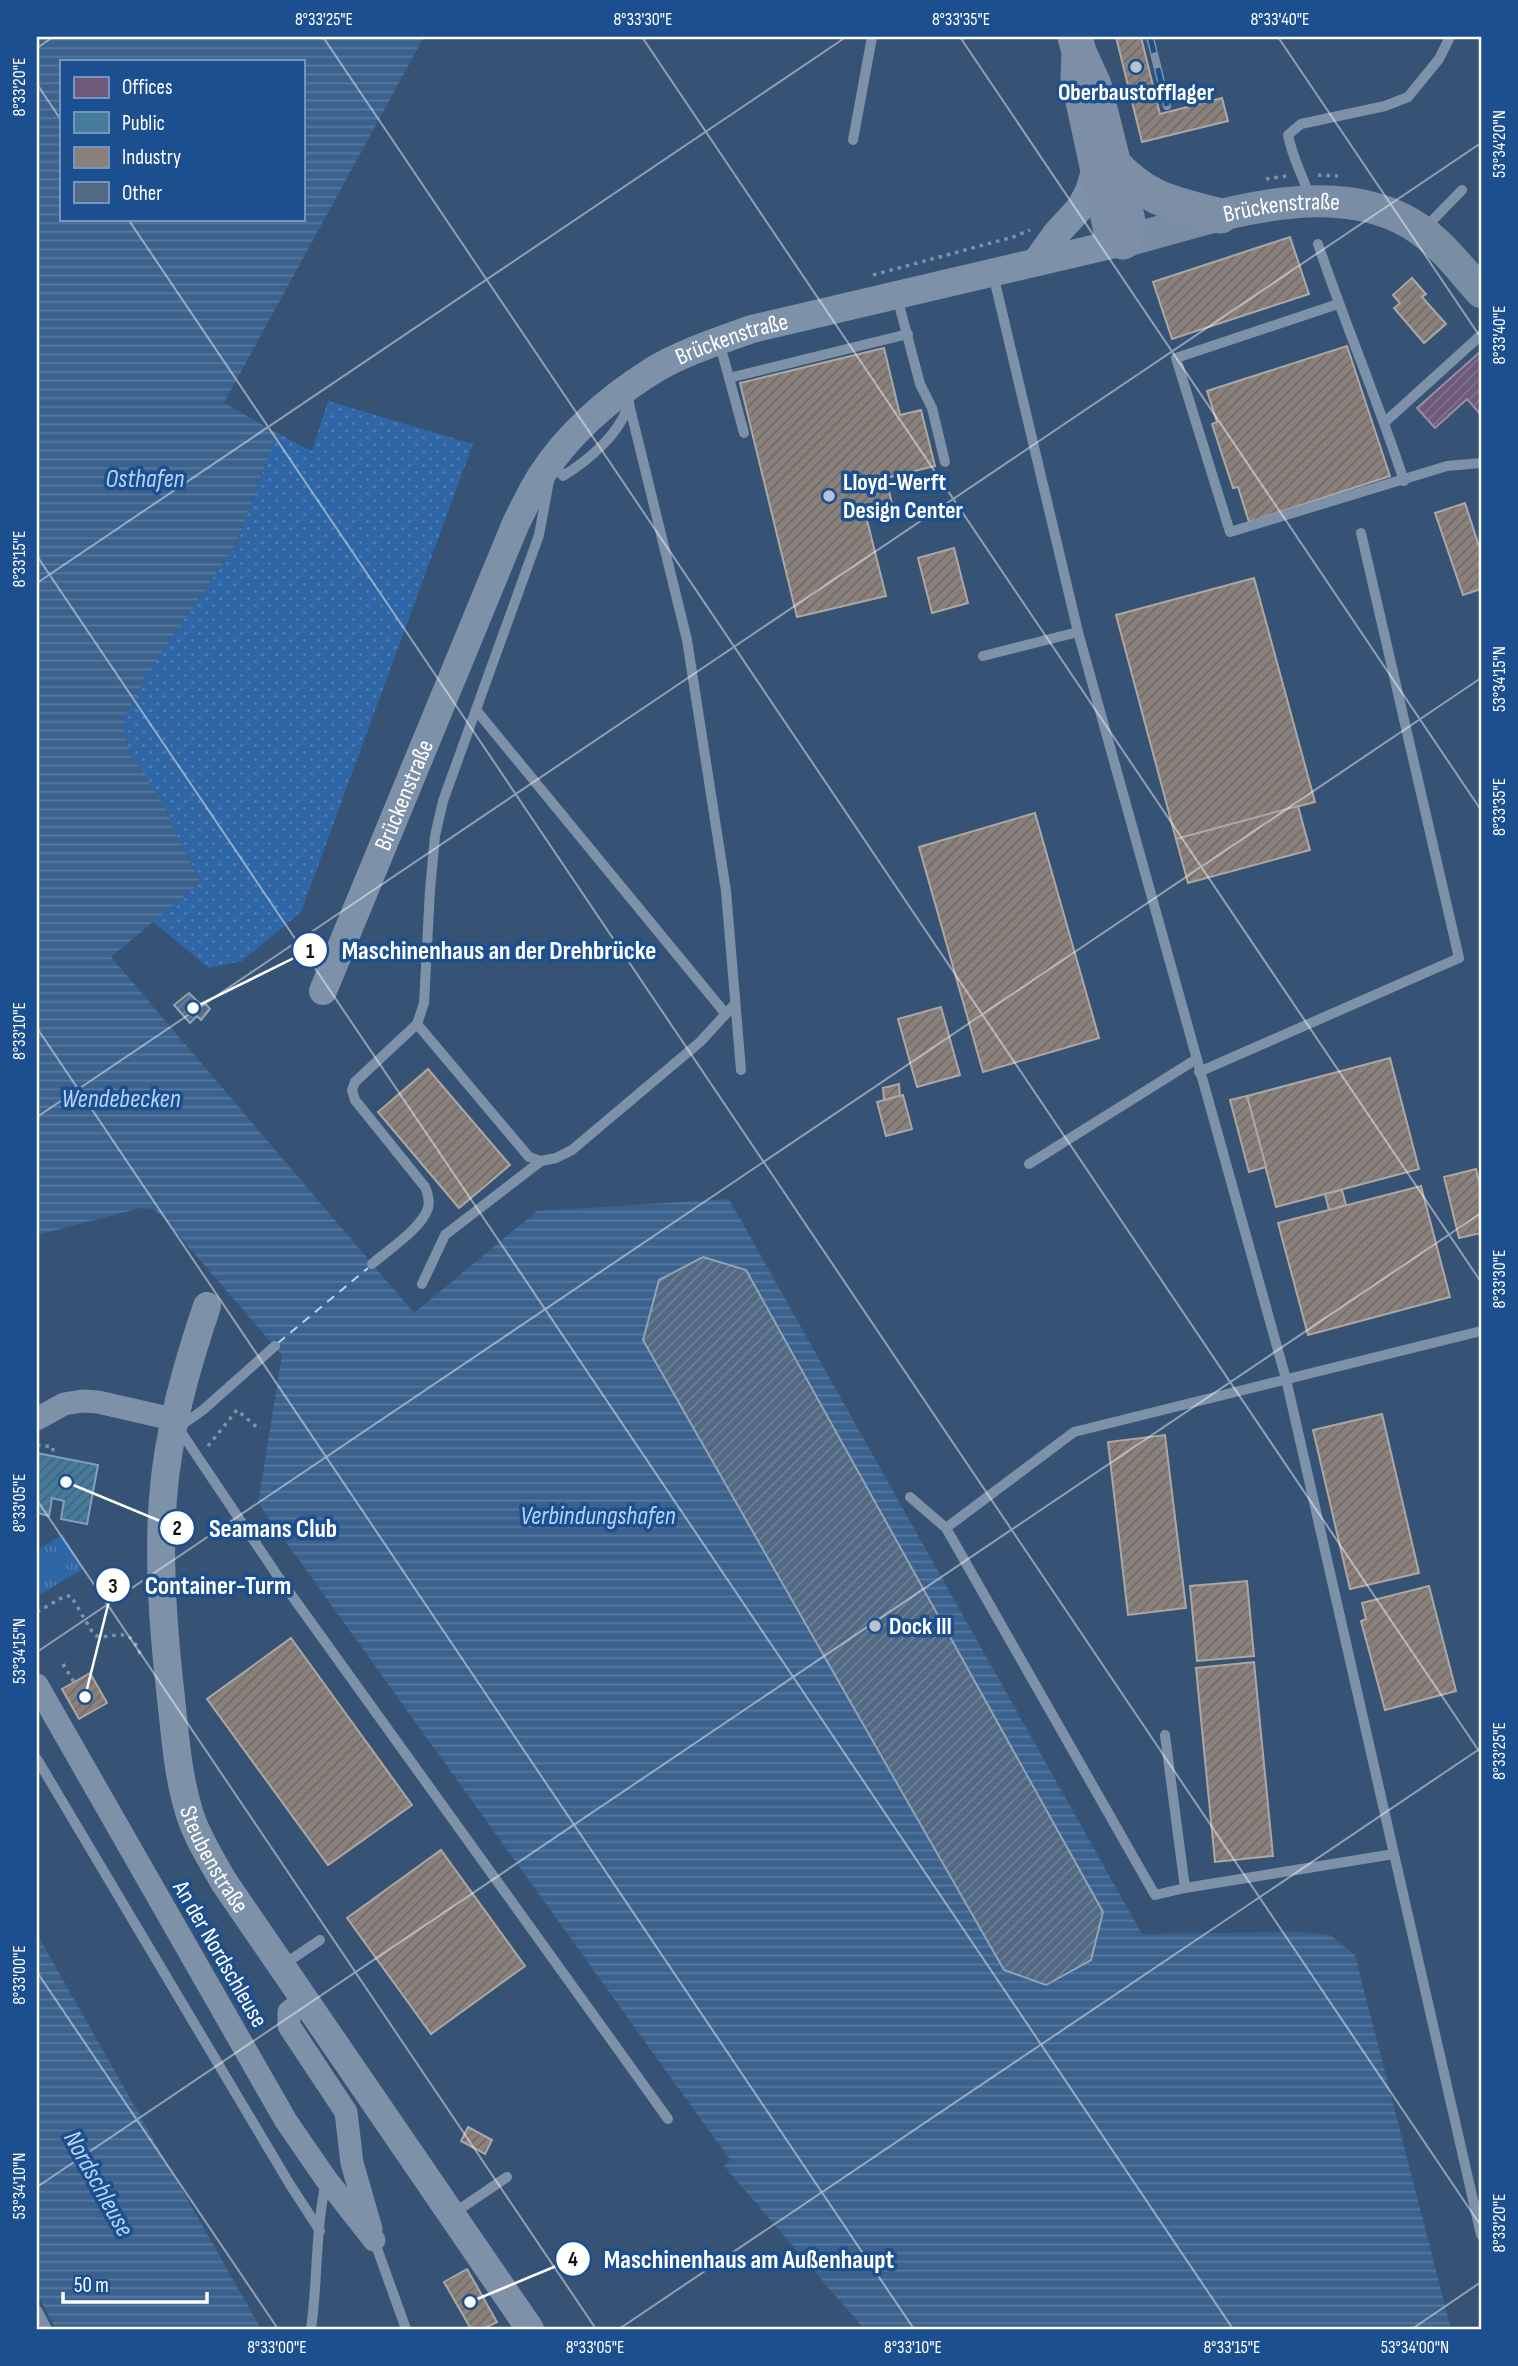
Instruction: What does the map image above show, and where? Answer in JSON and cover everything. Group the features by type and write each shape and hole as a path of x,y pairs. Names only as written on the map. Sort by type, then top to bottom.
{"main road":[{"path":"1077,45 1078,78 1104,164 1111,231 1123,242"},
{"path":"1104,164 1124,175 1147,194 1221,216"},
{"name":"Brückenstraße","path":"1123,242 1221,216 1307,187 1328,200 1373,208 1399,217 1422,231 1481,292"}],"street":[{"path":"1036,262 1080,208 1104,164"},
{"name":"Brückenstraße","path":"323,990 516,523 542,474 574,435 628,396 651,372 716,342 752,329 1123,242"},
{"name":"Steubenstraße","path":"207,1306 185,1371 163,1497 162,1585 169,1678 181,1778 191,1817 205,1850 281,1966 530,2329"},
{"path":"37,1419 73,1402 99,1402 167,1418 173,1430"},
{"name":"An der Nordschleuse","path":"37,1685 286,2121 326,2179 374,2240"},
{"name":"An der Nordschleuse","path":"304,2000 289,2012 289,2026 346,2112 352,2162 374,2240"}],"lane":[{"path":"853,140 872,37"},
{"path":"1307,187 1292,154 1288,135 1301,124 1385,106 1408,97 1440,59 1450,37"},
{"path":"1422,231 1462,190"},
{"path":"1318,244 1338,304 1385,422 1404,481"},
{"path":"993,274 1078,632 1286,1379 1481,2235"},
{"path":"897,297 920,384 932,408 945,462"},
{"path":"1338,304 1176,358 1230,532 1447,466 1481,463"},
{"path":"729,379 908,334"},
{"path":"1385,422 1481,335"},
{"path":"716,342 723,356 744,433"},
{"path":"628,396 687,640 726,891 741,1070"},
{"path":"372,1264 420,1221 428,1209 429,1197 425,1187 355,1100 352,1090 355,1082 417,1024 424,1003 435,836 443,801 539,535 553,461"},
{"path":"1199,1072 1459,958 1361,533"},
{"path":"983,656 1078,632"},
{"path":"476,710 725,1013"},
{"path":"422,1284 445,1235 541,1161 556,1158 572,1150 700,1042 735,1004"},
{"path":"417,1024 529,1157 541,1161"},
{"path":"1029,1164 1195,1059"},
{"path":"946,1528 1074,1432 1481,1331"},
{"path":"275,1346 203,1410 173,1430 183,1436 276,1575 668,2119"},
{"path":"910,1497 946,1528 1155,1895 1394,1854"},
{"path":"1165,1735 1185,1888"},
{"path":"37,1759 320,2231"},
{"path":"281,1966 320,1940"},
{"path":"451,2215 506,2177"},
{"path":"311,2329 326,2179"},
{"name":"An der Nordschleuse","path":"374,2240 406,2329"},
{"path":"37,2310 47,2329"}],"path":[{"path":"1263,179 1307,187 1343,177"},
{"path":"198,1458 237,1410 260,1430"},
{"path":"37,1445 53,1447 53,1457"},
{"path":"37,1612 65,1596 71,1596 94,1635 131,1638 143,1660"},
{"path":"63,1664 74,1682"}],"green space":[{"path":"328,401 473,444 301,912 242,961 209,968 153,922 201,881 164,805 131,756 124,733 124,717 147,674 237,542 277,433 312,451"},
{"path":"63,1534 83,1569 37,1596 37,1550"}],"water":[{"name":"Verbindungshafen","path":"37,37 424,37 224,403 277,433 237,542 147,674 124,718 124,733 131,756 164,805 201,882 111,957 414,1313 537,1211 729,1199 1142,1934 1295,1932 1330,1935 1355,1955 1451,2329 864,2329 724,2166 730,2160 258,1503 282,1355 161,1215 152,1209 141,1208 37,1235"},
{"name":"Nordschleuse","path":"37,1934 261,2329 56,2329 37,2294"}],"building: Offices":[{"path":"1481,351 1481,415 1467,399 1435,428 1417,408"}],"building: Public":[{"path":"37,1453 98,1465 87,1524 61,1519 64,1501 52,1498 49,1516 37,1513"}],"building: Industry":[{"name":"Oberbaustofflager","path":"1116,37 1141,37 1160,114 1222,98 1228,121 1142,142"},
{"path":"1290,237 1309,294 1172,339 1153,282"},
{"path":"1412,278 1426,294 1422,297 1446,324 1424,343 1394,308 1400,303 1393,295"},
{"path":"1347,346 1390,476 1249,522 1238,487 1233,488 1212,424 1217,422 1207,391"},
{"name":"Lloyd-Werft Design Center","path":"884,348 900,415 921,410 935,466 886,478 894,513 867,520 886,596 797,617 740,383"},
{"path":"1465,503 1479,546 1481,545 1481,589 1463,595 1435,513"},
{"path":"954,548 968,603 932,613 918,558"},
{"path":"1254,578 1315,802 1176,839 1116,615"},
{"path":"1298,806 1310,850 1188,883 1176,839"},
{"path":"1035,813 1099,1038 983,1072 919,847"},
{"path":"941,1007 960,1075 917,1087 898,1019"},
{"path":"1390,1058 1419,1169 1276,1207 1247,1096"},
{"path":"428,1069 510,1165 459,1208 378,1112"},
{"path":"899,1084 900,1096 884,1100 883,1088"},
{"path":"903,1095 912,1129 886,1136 877,1102"},
{"path":"1247,1096 1266,1167 1249,1172 1230,1100"},
{"path":"1476,1169 1481,1190 1481,1233 1459,1238 1444,1177"},
{"path":"1421,1186 1450,1297 1308,1335 1278,1223"},
{"path":"1342,1190 1346,1205 1329,1210 1325,1194"},
{"path":"1382,1414 1419,1573 1350,1589 1313,1430"},
{"path":"1165,1435 1186,1608 1128,1615 1108,1442"},
{"path":"1247,1581 1254,1656 1197,1661 1190,1586"},
{"path":"1429,1586 1456,1691 1385,1710 1361,1621 1366,1619 1362,1603"},
{"path":"291,1638 412,1805 328,1865 207,1699"},
{"path":"1254,1662 1273,1856 1215,1862 1196,1668"},
{"path":"90,1673 107,1703 79,1719 62,1689"},
{"path":"441,1850 525,1966 431,2034 347,1918"},
{"path":"468,2127 492,2140 485,2154 461,2141"},
{"path":"467,2269 497,2322 483,2329 471,2329 444,2282"}],"building: Other":[{"path":"189,993 210,1009 201,1020 197,1016 190,1023 174,1005"},
{"name":"Dock III","path":"703,1257 746,1270 1103,1912 1091,1960 1046,1985 1004,1970 643,1340 659,1280"}],"ferry route":[{"path":"278,1343 368,1268"}],"railway":[{"path":"1150,37 1167,106"}],"place":[{"name":"Oberbaustofflager","path":"1136,67"},
{"name":"Lloyd-Werft Design Center","path":"829,496"},
{"name":"Maschinenhaus an der Drehbrücke","path":"193,1008"},
{"name":"Seamans Club","path":"66,1482"},
{"name":"Dock III","path":"875,1626"},
{"name":"Container-Turm","path":"85,1697"},
{"name":"Maschinenhaus am Außenhaupt","path":"470,2302"}],"water label":[{"name":"Osthafen","path":"145,479"},
{"name":"Wendebecken","path":"121,1099"}]}
